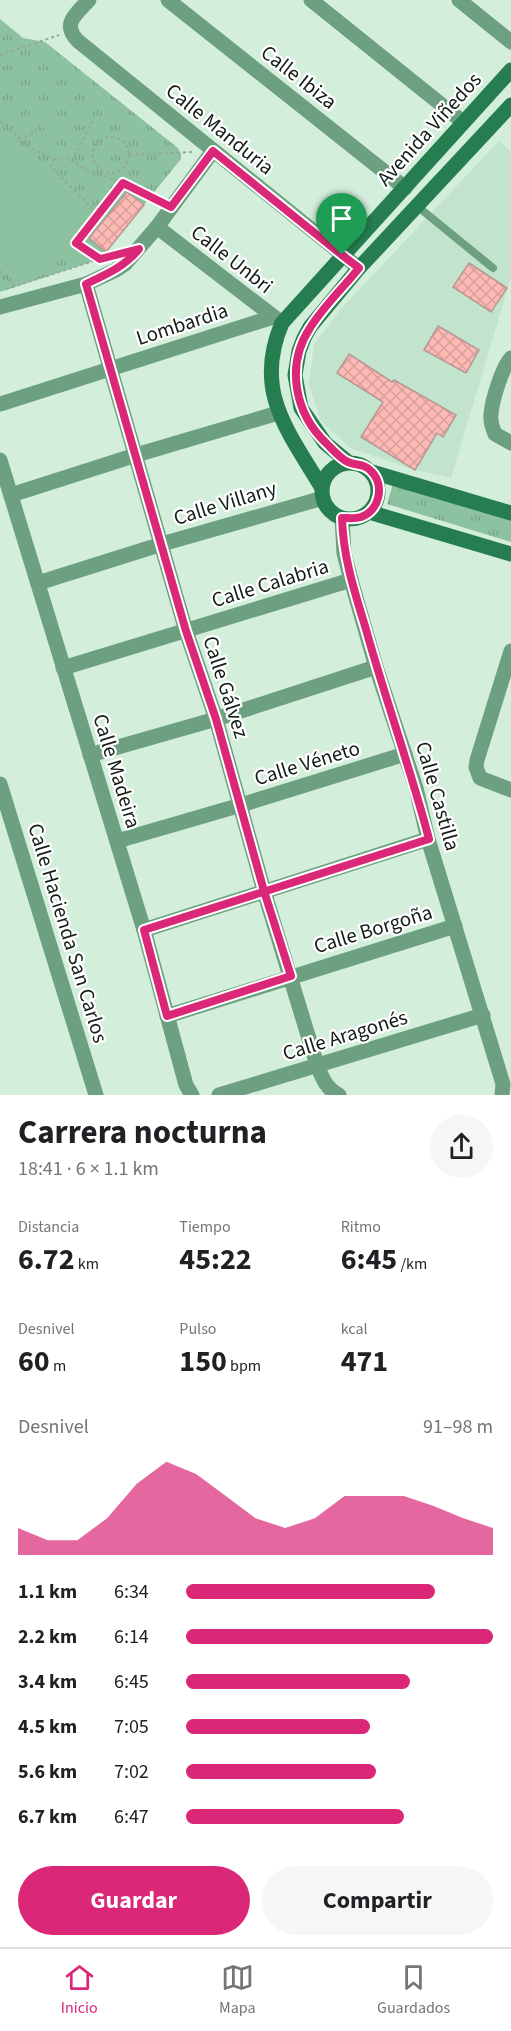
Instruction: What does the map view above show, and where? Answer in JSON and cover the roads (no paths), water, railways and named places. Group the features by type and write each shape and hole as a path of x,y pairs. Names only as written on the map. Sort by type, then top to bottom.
{"street":[{"name":"Calle Manduria","path":"89,0 75,15 70,31 78,41 359,268"},
{"name":"Calle Ibiza","path":"168,0 405,188"},
{"path":"311,0 463,122"},
{"path":"459,0 511,42"},
{"name":"Avenida Viñedos","path":"322,493 278,413 273,394 271,367 278,320 405,188 511,70"},
{"name":"Avenida Viñedos","path":"348,462 325,443 306,417 298,397 296,375 299,351 310,327 359,268 511,105"},
{"path":"0,307 86,284 125,264 157,227 213,151"},
{"name":"Calle Unbri","path":"157,227 278,320"},
{"name":"Calle Gálvez","path":"86,284 186,631 216,719 264,891 317,1065 327,1086 339,1095"},
{"name":"Lombardia","path":"0,404 110,368 278,320"},
{"path":"511,358 502,376 490,415 495,434 511,443"},
{"path":"11,495 278,413"},
{"name":"Calle Madeira","path":"0,460 144,930 186,1085 192,1095"},
{"path":"348,462 366,466 372,472 379,489 378,497 369,512 362,517 342,518 327,507 322,493 330,470 348,462"},
{"path":"372,472 511,513"},
{"name":"Calle Villany","path":"38,583 322,493"},
{"path":"369,512 511,554"},
{"name":"Calle Castilla","path":"342,518 344,552 351,580 483,1015 502,1089"},
{"name":"Calle Calabria","path":"63,668 351,580"},
{"path":"511,651 476,767 480,778 511,790"},
{"path":"90,755 216,719 376,667"},
{"name":"Calle Véneto","path":"117,841 405,754"},
{"name":"Calle Hacienda San Carlos","path":"0,784 96,1095"},
{"path":"144,930 429,839"},
{"name":"Calle Borgoña","path":"167,1016 455,926"},
{"name":"Calle Aragonés","path":"219,1095 483,1015"}],"lane":[{"path":"417,206 494,268"}]}
